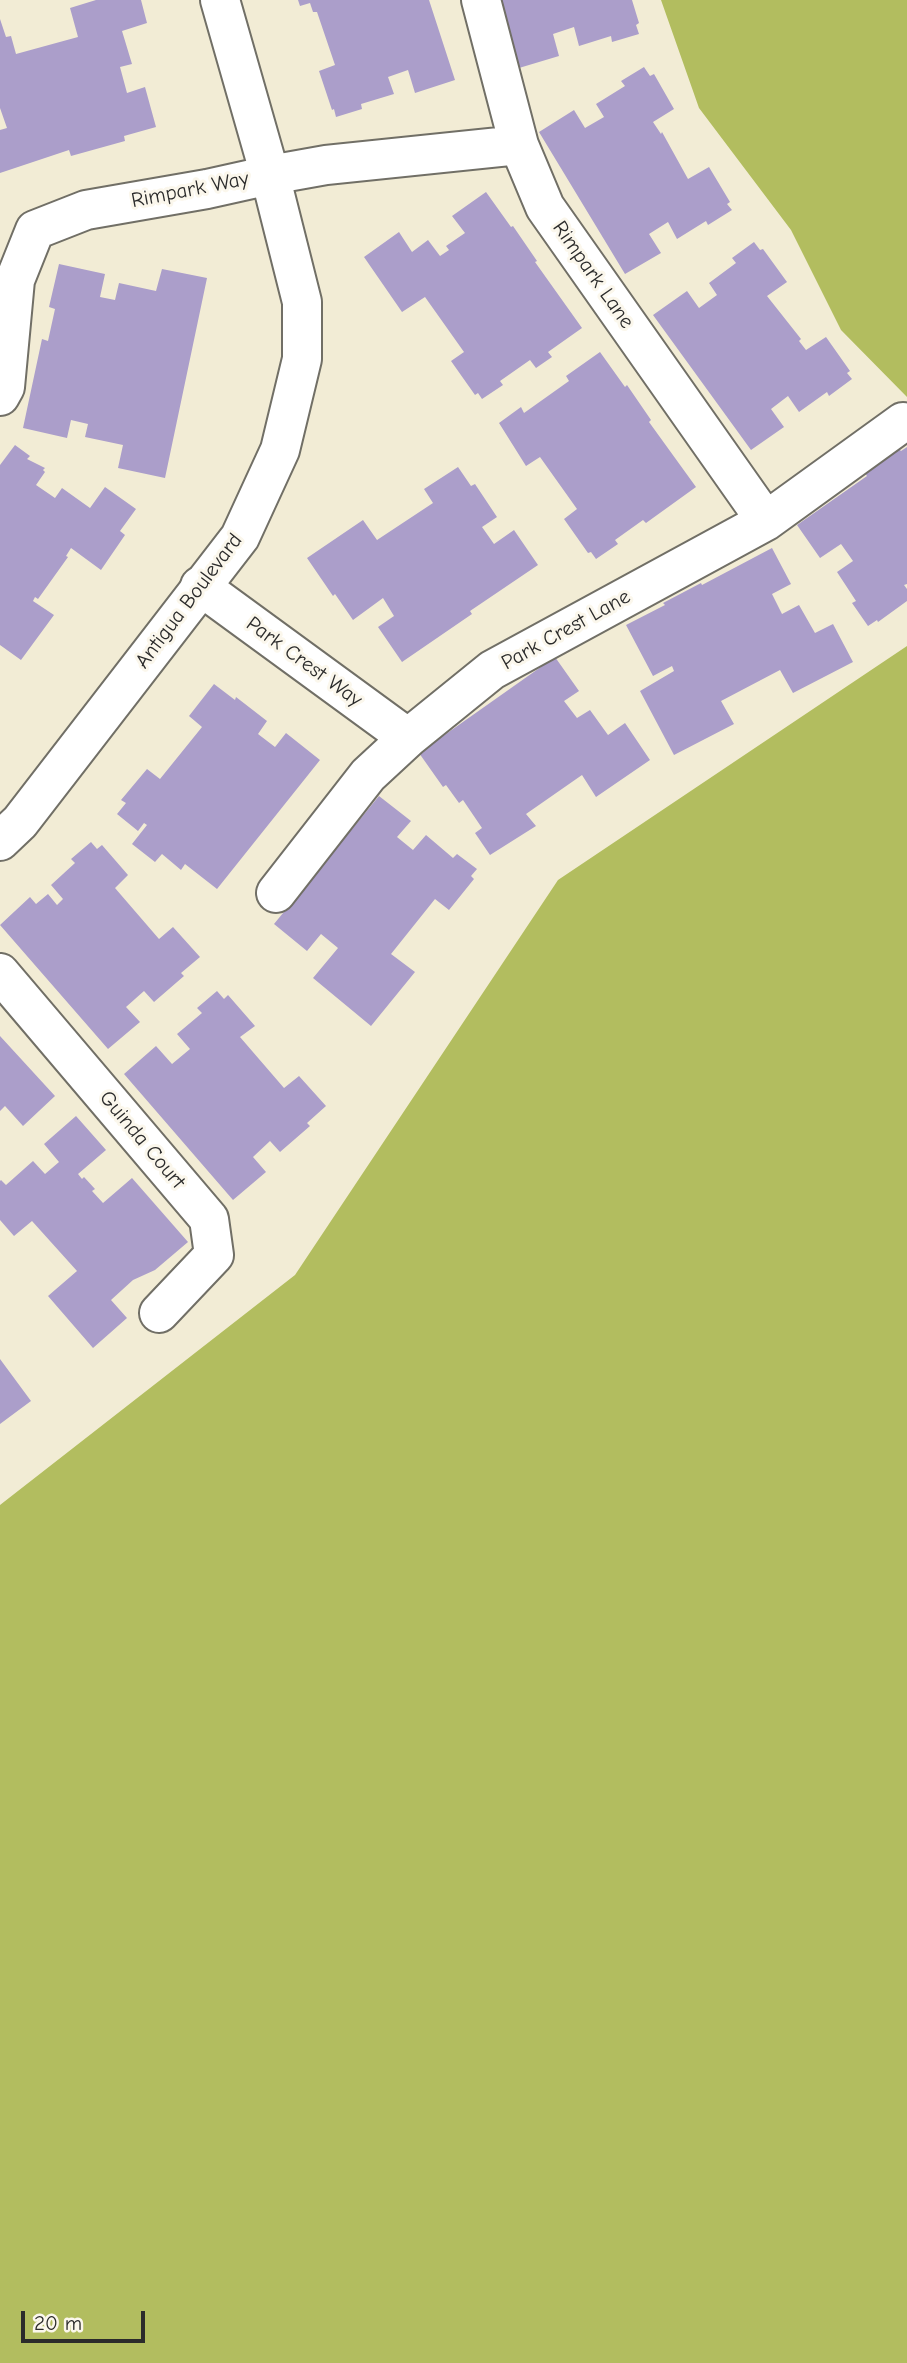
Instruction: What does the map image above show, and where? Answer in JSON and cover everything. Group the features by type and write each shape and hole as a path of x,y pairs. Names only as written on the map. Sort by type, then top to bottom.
{"street":[{"name":"Antigua Boulevard","path":"0,841 20,822 240,537 280,450 302,359 302,302 270,175 220,0"},
{"name":"Rimpark Lane","path":"481,0 519,145 545,207 766,521"},
{"name":"Rimpark Way","path":"0,396 5,387 15,280 35,230 86,210 326,165 519,145"},
{"name":"Park Crest Lane","path":"276,893 368,775 408,738 492,670 766,521 902,422"},
{"name":"Park Crest Way","path":"200,586 408,738"},
{"name":"Guinda Court","path":"0,973 209,1219 214,1255 159,1313"}],"green space":[{"path":"661,0 907,0 907,397 841,330 791,230 699,108"},
{"path":"907,646 907,2363 0,2363 0,1505 295,1275 558,880"}],"building":[{"path":"96,0 141,0 147,23 122,31 132,64 120,67 127,93 145,87 156,127 124,136 125,141 71,156 69,150 0,173 0,130 7,128 0,108 0,19 6,37 11,36 16,54 78,37 70,8"},
{"path":"298,0 429,0 455,80 415,93 408,70 388,77 394,94 361,104 362,109 336,117 319,71 335,65 317,12 313,12 310,3 300,6"},
{"path":"499,0 632,0 639,23 636,25 639,34 612,42 611,36 579,46 574,27 553,34 559,56 519,68"},
{"path":"644,67 650,76 654,74 674,109 653,122 661,134 662,132 688,179 709,167 732,210 708,225 706,221 677,239 668,222 649,234 661,253 625,274 539,132 574,110 585,128 604,117 596,104 625,86 621,81"},
{"path":"486,192 511,227 513,226 582,328 548,352 552,357 536,368 530,360 500,381 503,385 482,399 478,393 475,395 451,361 464,352 425,297 402,312 364,257 399,232 412,252 428,240 440,256 449,250 446,246 465,233 452,216"},
{"path":"754,242 760,250 763,249 787,282 767,296 801,339 799,341 806,350 826,337 850,371 847,373 852,379 829,396 827,392 799,412 788,396 771,409 784,427 751,450 653,315 687,291 699,308 717,295 709,283 736,263 732,258"},
{"path":"59,264 105,274 100,297 115,300 119,283 156,291 162,269 207,278 165,478 118,468 123,445 85,437 88,424 71,420 67,438 23,428 42,339 48,341 55,309 49,307"},
{"path":"600,352 625,387 627,385 651,420 649,422 696,487 646,523 643,520 615,540 618,544 596,559 591,552 588,553 564,519 577,509 540,457 526,466 499,423 521,407 524,413 569,381 566,376"},
{"path":"15,445 30,456 27,459 45,468 36,485 55,498 62,488 90,508 105,487 136,509 120,531 125,535 101,570 71,548 66,556 68,557 38,599 35,597 33,601 54,615 21,660 0,645 0,465"},
{"path":"907,447 907,584 904,585 907,589 907,601 868,626 852,603 856,601 837,572 853,561 841,544 820,558 797,525 867,476 865,473 899,449 901,451"},
{"path":"458,467 471,486 475,484 497,517 482,527 494,544 514,530 538,565 402,662 378,627 394,616 383,598 353,620 307,558 363,520 377,540 433,503 424,489"},
{"path":"772,548 791,584 772,594 782,614 799,605 815,633 833,624 853,662 793,693 780,670 721,701 734,724 674,755 640,691 674,671 672,666 653,676 626,625 665,605 663,603"},
{"path":"555,657 579,691 564,701 577,718 590,710 608,735 625,723 650,760 596,797 582,775 526,814 536,826 490,855 475,833 482,828 463,800 459,803 446,785 443,787 419,753"},
{"path":"214,684 267,721 258,734 275,747 286,733 320,760 217,889 185,864 181,870 162,854 155,862 132,844 147,825 144,823 138,831 117,814 126,803 121,800 147,769 160,779 202,727 189,716"},
{"path":"379,796 411,821 397,837 413,850 426,835 453,858 457,854 477,869 471,876 474,879 449,910 435,899 391,954 415,972 371,1026 313,978 338,948 321,934 307,951 274,924"},
{"path":"91,842 97,849 102,845 128,875 115,888 159,939 173,927 200,957 181,973 184,976 154,1002 144,991 126,1007 140,1022 108,1049 0,925 30,897 36,904 48,894 57,905 63,899 51,885 75,863 71,859"},
{"path":"217,991 224,999 228,995 255,1026 240,1037 284,1088 299,1076 326,1106 307,1123 310,1126 280,1152 270,1141 253,1157 266,1172 233,1200 124,1074 156,1046 172,1064 190,1049 177,1034 202,1013 197,1008"},
{"path":"0,1036 55,1096 23,1126 5,1106 0,1111"},
{"path":"76,1116 106,1150 78,1174 95,1189 92,1191 103,1203 132,1178 188,1242 155,1270 133,1280 111,1300 127,1318 93,1348 48,1296 77,1271 32,1221 14,1236 0,1220 0,1181 6,1185 33,1161 45,1174 59,1162 44,1144"},
{"path":"0,1359 31,1401 0,1424"}]}
